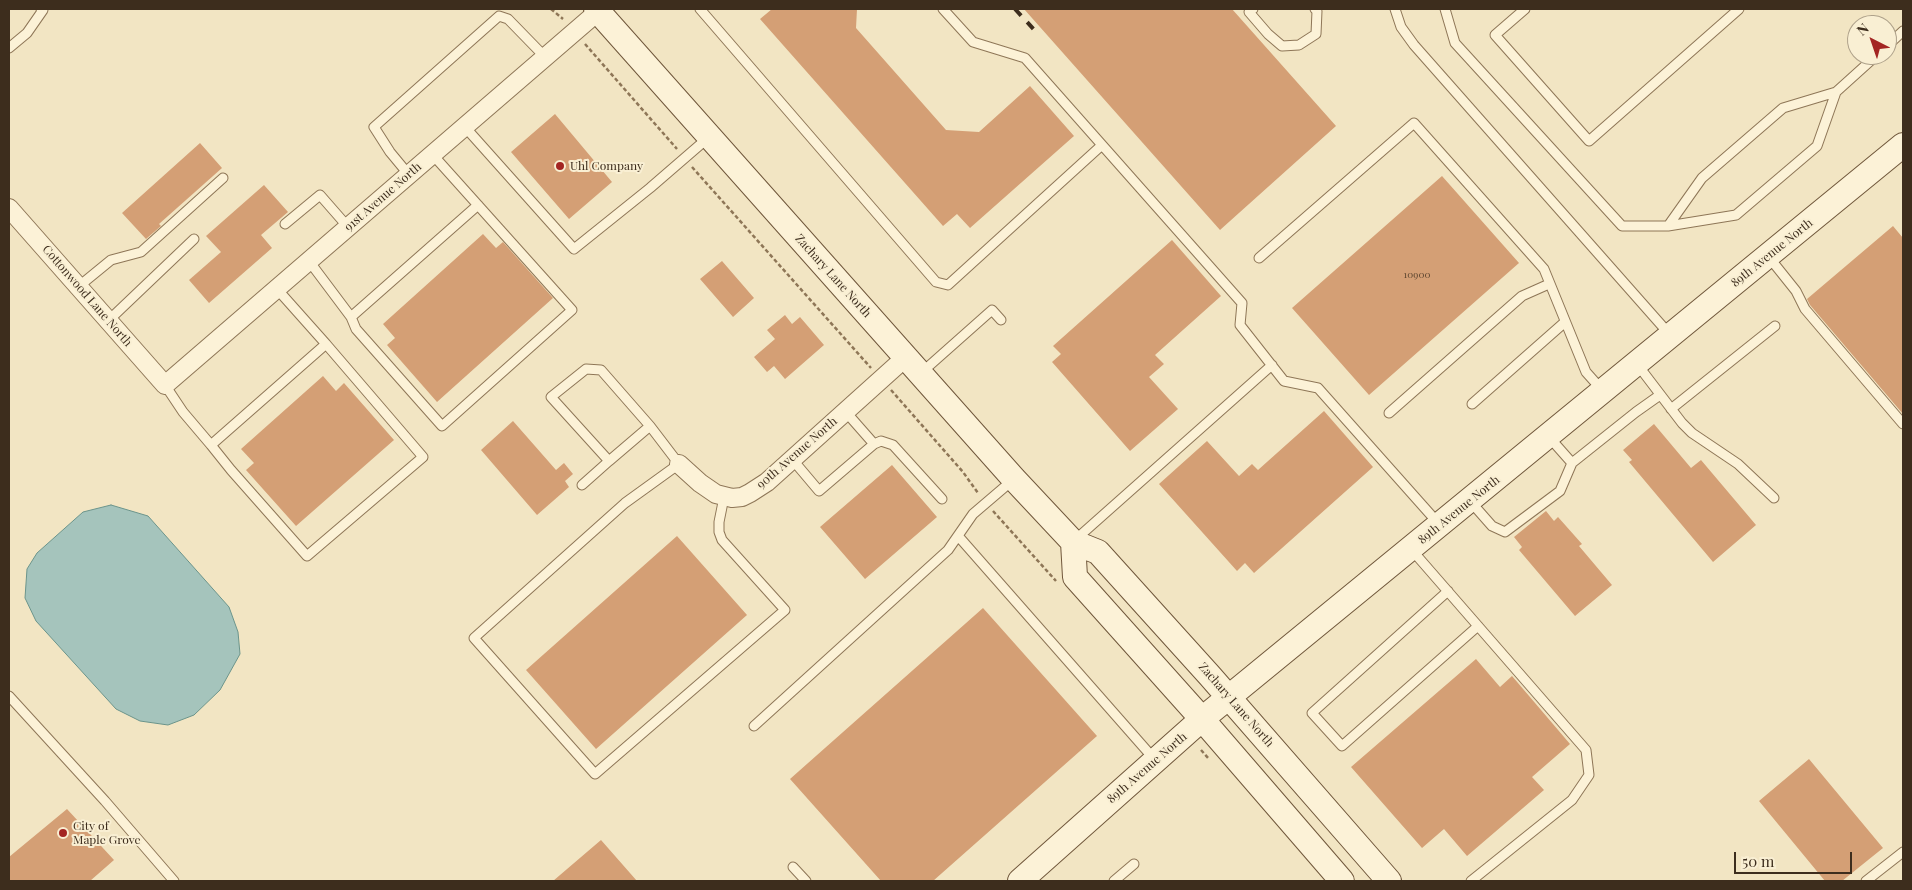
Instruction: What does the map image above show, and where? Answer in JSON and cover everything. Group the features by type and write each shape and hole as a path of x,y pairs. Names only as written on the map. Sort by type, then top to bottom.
{"main road":[{"name":"Zachary Lane North","path":"598,10 1014,479 1073,542 1098,552 1230,697 1389,881"},
{"name":"89th Avenue North","path":"1028,879 1155,760 1202,719 1549,437 1903,145"},
{"path":"1073,542 1075,577 1202,719 1342,881"}],"street":[{"name":"91st Avenue North","path":"165,385 433,155 598,10"},
{"name":"Cottonwood Lane North","path":"9,208 165,385"},
{"name":"90th Avenue North","path":"724,497 742,497 750,494 767,482 845,411 913,365"},
{"path":"680,464 700,483 724,497"}],"lane":[{"path":"9,48 28,34 43,10 41,9"},
{"path":"700,9 936,282 948,284 1102,145"},
{"path":"943,9 973,42 1025,58 1242,303 1240,325 1284,381 1318,388 1440,525"},
{"path":"1253,9 1249,12 1268,34 1282,46 1299,45 1316,34 1317,11 1315,9"},
{"path":"1395,9 1402,27 1414,45 1671,336"},
{"path":"1445,9 1455,44 1622,226 1668,226 1736,215 1817,146 1836,92"},
{"path":"1525,9 1495,35 1589,140 1739,9"},
{"path":"408,176 374,127 499,16 508,19 544,57"},
{"path":"1668,226 1702,178 1783,108 1836,92 1866,65"},
{"path":"1259,258 1414,123 1544,269 1586,372 1603,392"},
{"path":"465,127 574,250 709,137"},
{"path":"309,261 351,317 356,329 442,426 572,310 433,155"},
{"path":"78,287 111,260 141,252 223,178"},
{"path":"285,224 320,195 348,228"},
{"path":"351,317 478,205"},
{"path":"108,321 194,239"},
{"path":"1768,256 1796,291 1805,309 1903,424"},
{"path":"1389,413 1522,296 1550,284"},
{"path":"165,385 183,412 237,478 307,556 423,458 326,344 276,289"},
{"path":"913,365 992,310 1001,320"},
{"path":"1472,404 1565,322"},
{"path":"1670,408 1775,326"},
{"path":"211,445 326,344"},
{"path":"1637,364 1670,408 1692,433 1738,464 1774,498"},
{"path":"1073,542 1272,365"},
{"path":"609,461 551,397 586,368 601,370 680,464 625,504 474,638 595,774 785,610 722,540 719,532 719,522 724,497"},
{"path":"1470,500 1492,526 1505,532 1560,492 1572,463 1660,395"},
{"path":"845,411 874,444"},
{"path":"582,485 650,426"},
{"path":"1549,437 1572,463"},
{"path":"792,459 819,491 874,444 882,441 894,445 942,499"},
{"path":"754,726 948,550 959,537 973,514 1014,479"},
{"path":"959,537 1155,760"},
{"path":"1411,549 1586,750 1589,775 1572,800 1471,881"},
{"path":"1448,591 1312,712 1342,746 1478,626"},
{"path":"9,696 105,801 174,881"},
{"path":"1866,881 1903,852"},
{"path":"1114,881 1134,864"},
{"path":"793,867 806,881"}],"path":[{"path":"552,9 558,13"},
{"path":"589,49 867,363"},
{"path":"896,395 1056,582"}],"water":[{"path":"111,505 148,516 229,607 238,632 240,654 220,690 194,715 168,725 140,721 116,709 36,621 25,598 27,569 37,553 83,512"}],"building":[{"path":"772,9 857,9 856,28 946,130 979,132 1030,86 1074,136 970,228 957,214 943,226 760,19"},
{"path":"1024,9 1232,9 1336,126 1220,230"},
{"name":"Uhl Company","path":"555,114 612,182 569,219 511,152"},
{"path":"200,143 222,168 159,224 161,226 146,239 122,213"},
{"path":"1442,176 1519,263 1369,395 1292,308"},
{"path":"264,185 288,212 261,235 272,248 209,303 189,280 221,252 206,236"},
{"path":"1893,226 1903,238 1903,414 1810,305 1807,299"},
{"path":"483,234 496,248 503,242 553,298 437,402 387,345 395,338 383,324"},
{"path":"1172,240 1221,296 1155,355 1164,364 1149,377 1178,409 1130,451 1052,362 1061,354 1053,346"},
{"path":"722,261 754,298 733,317 700,279"},
{"path":"785,315 792,324 800,317 824,345 785,379 774,366 767,372 754,357 775,339 767,330"},
{"path":"323,376 336,391 344,383 394,440 296,526 246,470 254,463 241,449"},
{"path":"1324,411 1373,467 1254,573 1245,563 1237,571 1159,484 1207,441 1239,476 1252,464 1258,470"},
{"path":"513,421 556,470 564,463 573,474 565,481 569,487 537,515 481,450"},
{"path":"1654,424 1691,468 1701,460 1756,525 1713,562 1629,462 1632,460 1623,450"},
{"path":"892,465 937,517 865,579 820,527"},
{"path":"1546,511 1554,521 1558,517 1582,544 1579,546 1612,585 1575,616 1519,550 1522,547 1514,537"},
{"path":"677,536 747,615 596,749 526,670"},
{"path":"983,608 1097,736 933,881 881,881 790,779"},
{"path":"1476,659 1500,687 1512,676 1570,744 1532,777 1544,790 1467,856 1444,829 1422,848 1351,767"},
{"path":"1809,759 1883,848 1842,881 1825,881 1759,801"},
{"name":"City of Maple Grove","path":"67,809 114,860 90,881 9,881 9,857"},
{"path":"601,840 637,881 553,881"}],"railway":[{"path":"1015,9 1039,35"}],"place":[{"name":"Uhl Company","path":"560,166"},
{"name":"City of Maple Grove","path":"63,833"}]}
